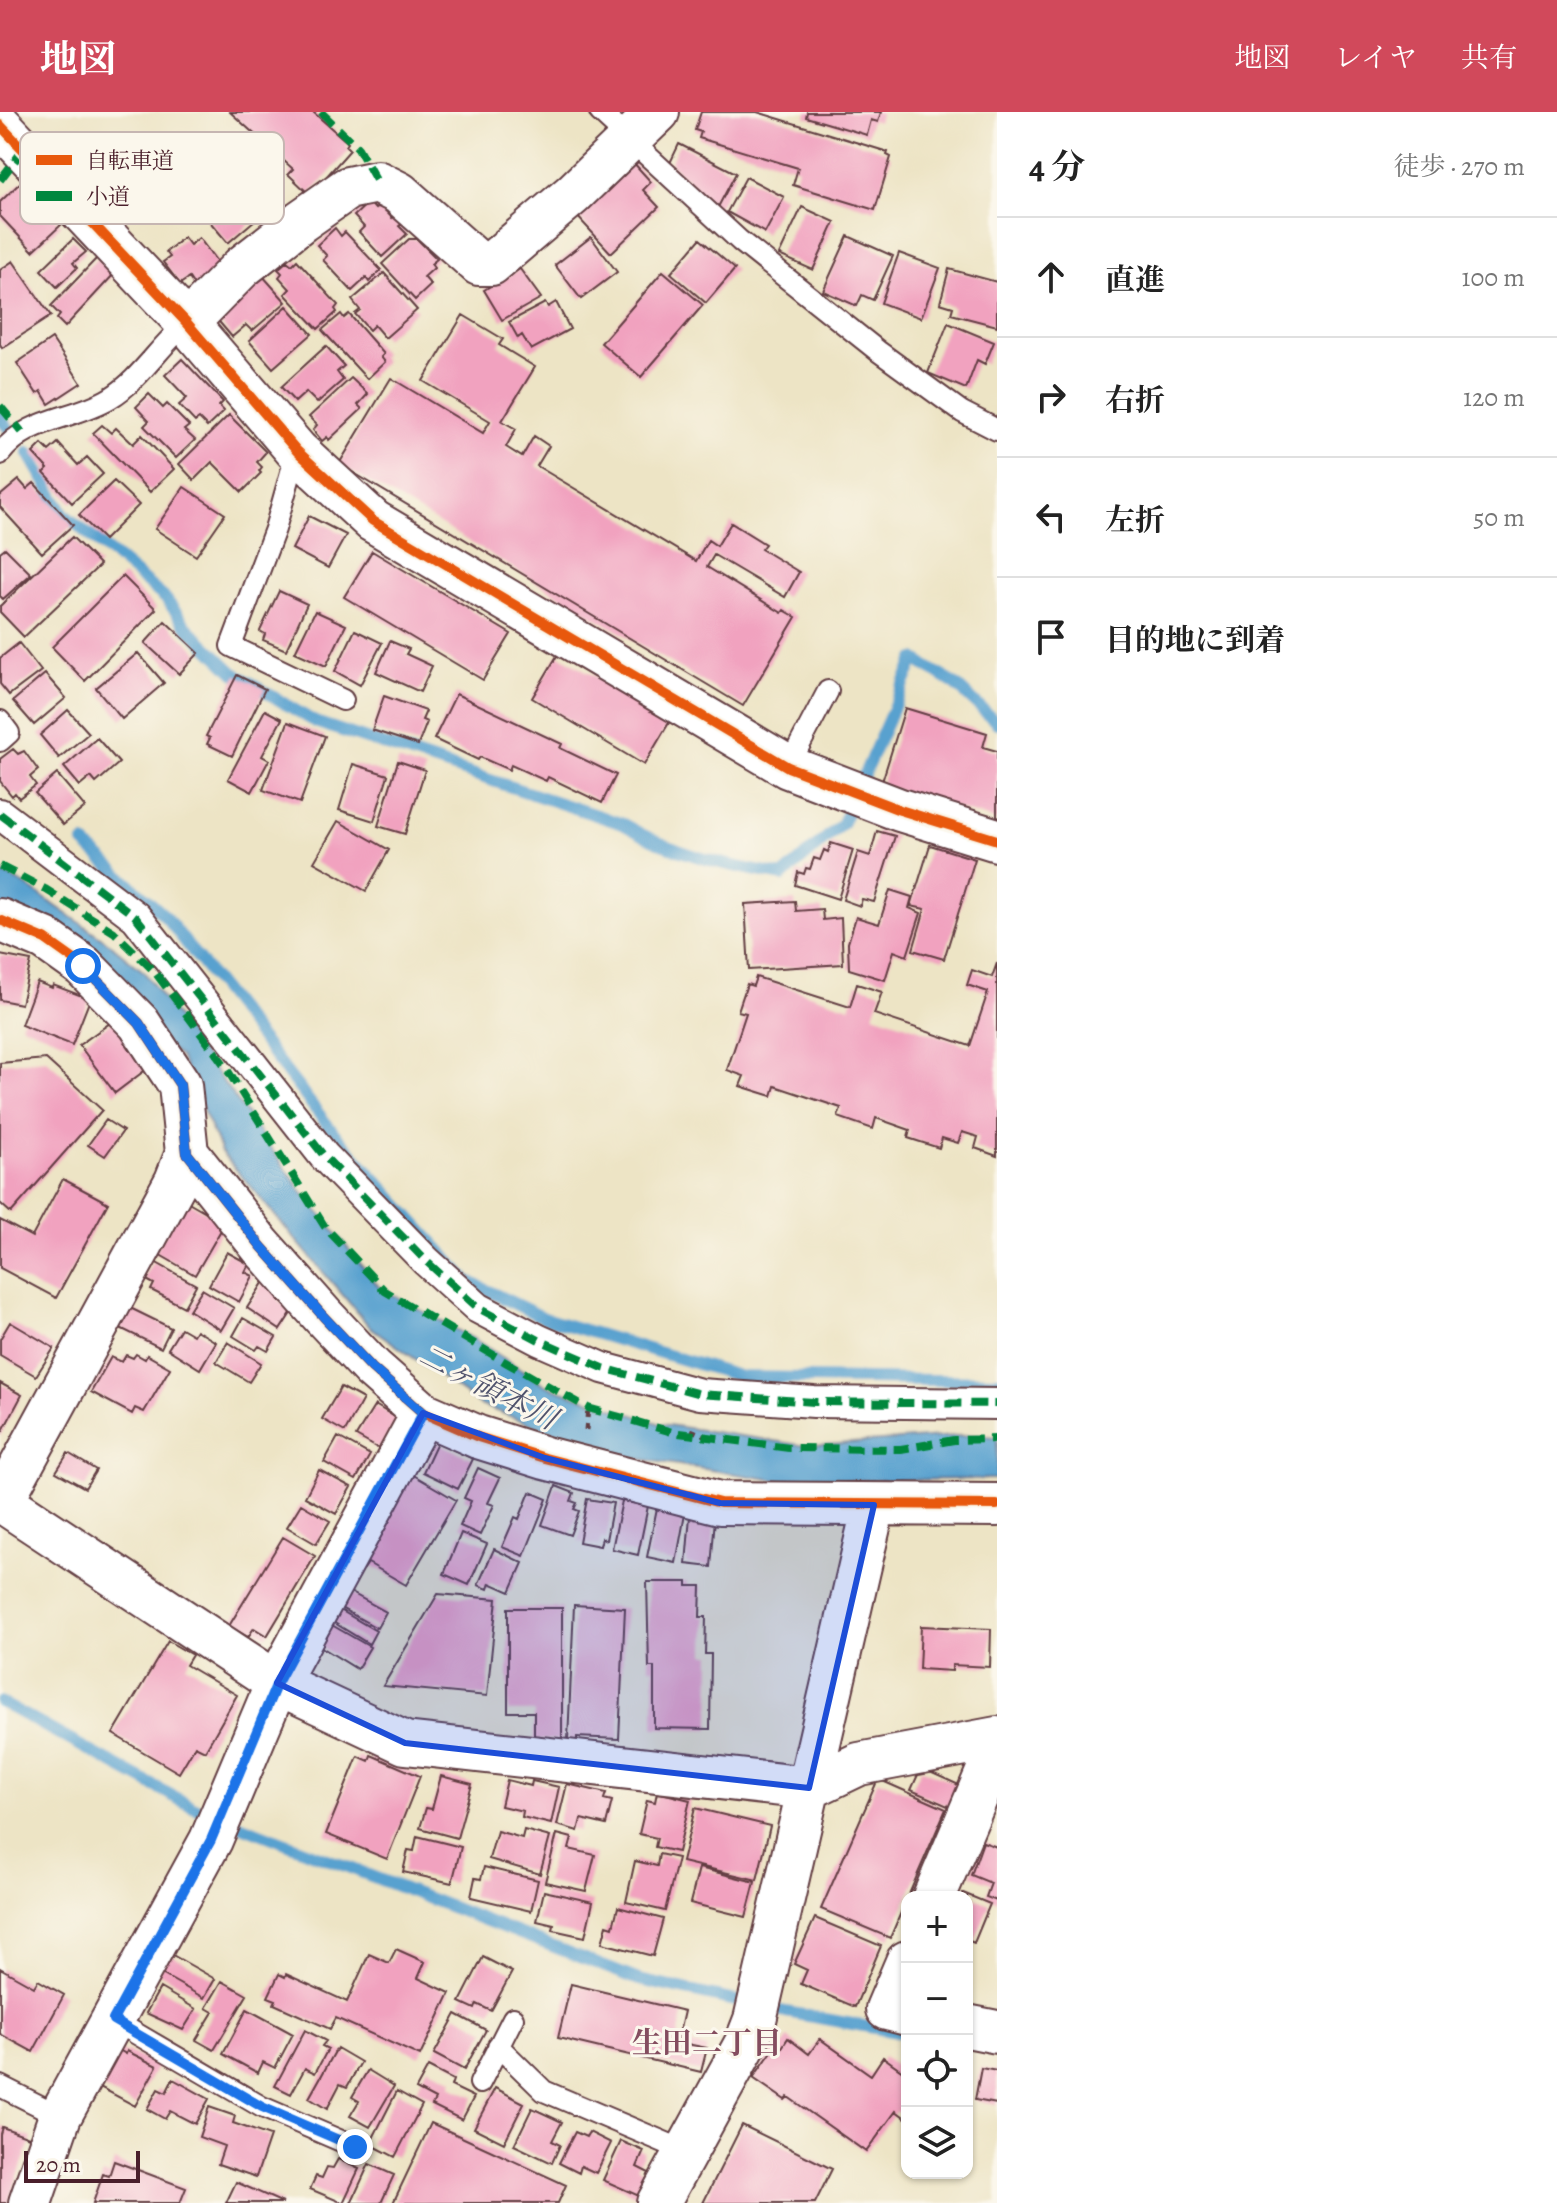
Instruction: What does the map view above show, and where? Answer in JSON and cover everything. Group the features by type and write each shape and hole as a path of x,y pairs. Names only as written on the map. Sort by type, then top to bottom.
{"street":[{"path":"0,125 20,146"},
{"path":"187,323 242,267 348,188 377,182 399,193 479,264 491,264 645,126"},
{"path":"94,224 187,323 297,451 373,521 788,767 900,810 997,840"},
{"path":"0,814 136,917 324,1156 426,1261 478,1308 539,1340 603,1368 700,1394 814,1402 997,1404"},
{"path":"0,920 45,939 83,966 139,1023 180,1085 187,1153 176,1181 1,1500 277,1683 405,1743 809,1788 859,1764 997,1738"},
{"path":"187,1153 261,1246 372,1368 423,1413 478,1437 545,1458 720,1503 997,1505"},
{"path":"30,2203 60,2116 211,1840 277,1683 423,1413"},
{"path":"658,2203 746,2043 874,1505"},
{"path":"937,1891 997,1749"},
{"path":"901,1976 887,2009 901,2012"},
{"path":"973,2027 997,2032"}],"lane":[{"path":"600,112 645,126 740,241 866,342 962,412 997,430"},
{"path":"0,454 22,432 108,400 129,385 169,338 187,323"},
{"path":"297,451 275,529 231,646 343,700"},
{"path":"788,767 828,691"},
{"path":"0,721 9,733 0,741"},
{"path":"480,2083 513,2018"},
{"path":"113,2020 262,2107 355,2147"},
{"path":"498,2046 544,2091 685,2151"},
{"path":"0,2086 60,2116"}],"highlighted area":[{"path":"423,1413 545,1458 720,1503 874,1505 809,1788 405,1743 277,1683"}],"water":[{"name":"二ヶ領本川","path":"0,872 24,884 105,940 144,972 301,1190 380,1288 474,1339 547,1386 661,1424 807,1446 972,1435 997,1437 997,1479 782,1481 614,1455 480,1405 369,1326 221,1152 180,1057 0,903"}],"building":[{"path":"230,112 313,112 348,143 346,146 350,150 310,195 288,174 293,169 284,161 284,132 252,132"},
{"path":"701,112 757,112 888,152 887,155 891,157 875,210 793,185 798,168 699,138 701,132 695,130"},
{"path":"807,112 881,112 878,122 871,120 867,135 806,117"},
{"path":"679,144 736,173 717,209 670,163"},
{"path":"632,161 651,182 643,190 659,207 611,253 576,215"},
{"path":"746,177 784,197 765,233 727,212"},
{"path":"20,183 20,224 61,225 33,251 0,216 0,202"},
{"path":"369,202 375,209 380,205 392,218 395,214 403,223 399,226 407,234 382,257 359,232 364,227 354,216"},
{"path":"802,207 835,222 813,270 779,255"},
{"path":"212,224 250,224 228,243"},
{"path":"335,228 341,236 345,232 381,270 369,282 366,278 352,291 323,260 327,256 317,245"},
{"path":"848,236 893,256 873,300 862,295 857,306 823,291"},
{"path":"184,237 190,245 199,238 221,267 195,287 189,278 180,284 163,262 170,257 166,252"},
{"path":"591,237 617,272 581,299 555,265"},
{"path":"73,239 86,252 73,263 77,268 57,287 41,270"},
{"path":"409,239 417,239 437,259 431,264 434,268 424,277 431,285 415,300 382,264"},
{"path":"700,239 735,269 706,303 671,273"},
{"path":"899,253 940,268 921,318 881,303"},
{"path":"97,258 114,274 65,327 57,319 60,315 51,306"},
{"path":"297,260 338,305 335,309 337,312 318,329 285,294 290,289 279,277 282,273 278,269 287,261 292,265"},
{"path":"13,261 51,316 2,348 0,270"},
{"path":"520,269 541,298 502,320 484,290"},
{"path":"949,269 997,282 997,326 951,314 953,307 940,303"},
{"path":"663,271 703,305 641,377 601,343"},
{"path":"384,273 417,310 385,338 374,325 369,330 355,314 360,310 352,300"},
{"path":"262,275 286,302 252,331 246,325 232,337 215,317"},
{"path":"556,302 570,329 531,350 522,335 518,338 509,322 545,303 548,307"},
{"path":"287,306 312,334 273,368 249,341"},
{"path":"341,314 344,318 349,314 384,354 381,357 385,362 367,379 322,330"},
{"path":"463,315 503,339 499,345 535,367 502,421 516,429 506,447 522,457 534,436 549,446 537,466 696,561 708,540 717,546 731,523 765,544 761,549 799,572 785,597 714,555 707,567 782,613 784,610 796,617 743,706 339,464 391,378 483,433 490,421 423,381"},
{"path":"948,323 994,342 985,364 977,360 966,389 928,373"},
{"path":"52,339 81,383 49,404 41,391 37,394 17,363"},
{"path":"326,346 344,366 337,372 343,380 317,403 306,392 295,402 281,387"},
{"path":"182,359 223,402 219,406 224,411 207,427 199,419 195,422 179,405 187,398 165,375"},
{"path":"351,378 368,394 358,405 362,409 329,440 327,437 322,441 313,430 317,425 309,417"},
{"path":"149,394 163,408 167,404 189,426 184,430 195,440 176,458 144,426 149,421 136,407"},
{"path":"229,415 266,452 257,462 262,467 261,473 242,492 212,462 194,480 179,464"},
{"path":"102,425 111,433 116,428 133,444 142,435 174,469 150,492 93,433"},
{"path":"58,443 78,465 87,457 103,474 72,503 44,473 48,469 33,453 42,444 49,451"},
{"path":"19,480 27,489 34,483 73,525 42,553 0,507 0,496"},
{"path":"114,481 139,505 104,540 79,515"},
{"path":"184,487 225,514 196,556 155,529"},
{"path":"309,516 346,535 328,568 292,549"},
{"path":"72,537 100,565 24,637 0,612 0,606"},
{"path":"5,548 31,574 3,599 0,596 0,552"},
{"path":"372,551 511,634 483,680 344,597"},
{"path":"123,576 156,609 85,681 52,647"},
{"path":"279,591 307,604 286,650 263,640 265,634 260,631"},
{"path":"315,611 346,625 326,666 295,652"},
{"path":"165,621 199,653 179,674 145,643"},
{"path":"355,630 382,643 360,685 335,671"},
{"path":"390,641 409,649 406,654 432,666 420,692 376,672"},
{"path":"19,643 41,671 9,695 0,684 0,658"},
{"path":"138,653 164,683 122,719 96,688"},
{"path":"558,654 670,721 644,765 532,698"},
{"path":"45,674 66,698 34,725 13,701"},
{"path":"237,675 265,689 232,756 207,744 210,738 206,736"},
{"path":"456,694 562,744 560,748 616,775 602,803 548,777 546,781 511,765 509,770 480,757 478,760 434,739"},
{"path":"384,696 426,711 422,720 427,722 418,745 372,730"},
{"path":"905,708 987,733 983,747 997,751 997,821 881,785"},
{"path":"68,710 89,733 59,758 40,735"},
{"path":"265,710 282,719 262,756 269,760 252,792 228,779"},
{"path":"288,722 325,736 300,803 263,790"},
{"path":"97,738 119,763 96,783 91,777 80,786 64,767"},
{"path":"13,749 18,754 24,751 38,770 30,777 36,785 19,798 15,793 12,796 0,781 0,759"},
{"path":"398,761 425,770 405,834 378,826"},
{"path":"353,764 388,775 374,821 339,810"},
{"path":"57,774 85,807 63,825 35,793"},
{"path":"338,821 389,850 366,891 314,862"},
{"path":"877,831 895,836 874,902 862,899 860,906 843,900 858,852 870,856"},
{"path":"831,843 853,850 838,899 795,885 798,872 804,874 806,868 810,869 814,858 820,860"},
{"path":"930,845 975,859 944,959 913,950 925,909 911,906"},
{"path":"890,890 912,897 909,908 921,913 907,956 894,951 885,980 849,969 848,943 856,917 879,924"},
{"path":"795,901 796,911 822,909 823,920 841,918 843,964 749,970 745,904"},
{"path":"0,955 31,961 21,1004 0,1000"},
{"path":"997,963 997,1156 975,1148 978,1137 962,1132 958,1143 942,1138 939,1148 908,1138 910,1130 876,1118 873,1129 838,1117 841,1108 775,1086 772,1096 740,1086 744,1076 727,1070 746,1013 738,1011 747,984 753,986 756,977 850,1007 857,984 882,992 874,1014 970,1046 988,992 967,985 972,970 992,977"},
{"path":"37,982 90,999 72,1045 21,1025"},
{"path":"113,1021 148,1068 115,1093 79,1045"},
{"path":"46,1059 102,1110 11,1213 0,1203 0,1063"},
{"path":"106,1120 123,1131 105,1156 88,1145"},
{"path":"63,1179 108,1203 56,1298 0,1268 0,1220 32,1237"},
{"path":"185,1200 225,1223 195,1275 155,1252"},
{"path":"227,1252 249,1264 245,1272 253,1276 239,1302 209,1285"},
{"path":"153,1261 196,1285 184,1307 151,1290 154,1284 143,1278"},
{"path":"265,1280 274,1286 271,1289 281,1295 278,1300 293,1310 280,1330 247,1308"},
{"path":"202,1289 234,1308 221,1330 189,1310"},
{"path":"124,1305 171,1328 161,1348 114,1325"},
{"path":"243,1318 276,1337 268,1351 259,1346 256,1350 233,1336"},
{"path":"10,1322 54,1348 36,1376 0,1355 0,1339"},
{"path":"181,1328 193,1335 196,1330 216,1342 200,1369 168,1349"},
{"path":"228,1342 261,1363 249,1382 216,1362"},
{"path":"136,1354 145,1359 147,1355 170,1368 144,1412 135,1408 132,1414 91,1392 111,1357 122,1362 126,1355 133,1358"},
{"path":"0,1383 22,1395 0,1436"},
{"path":"341,1387 363,1399 345,1432 322,1419"},
{"path":"375,1405 398,1419 379,1449 356,1436"},
{"path":"338,1437 370,1455 356,1480 324,1462"},
{"path":"437,1442 473,1459 458,1489 423,1472"},
{"path":"68,1453 96,1470 85,1488 56,1472"},
{"path":"478,1468 500,1478 488,1503 494,1505 480,1535 460,1526 471,1501 464,1498"},
{"path":"319,1470 351,1487 336,1514 305,1497"},
{"path":"410,1473 456,1500 406,1585 368,1563 364,1569 356,1565"},
{"path":"556,1486 574,1493 571,1501 577,1503 574,1509 579,1511 570,1535 542,1525"},
{"path":"530,1492 547,1499 524,1556 502,1547 515,1517 519,1519"},
{"path":"587,1499 613,1503 606,1540 602,1538 600,1546 579,1542"},
{"path":"622,1501 648,1506 638,1555 612,1549"},
{"path":"301,1504 330,1521 316,1544 287,1527"},
{"path":"657,1508 685,1514 676,1563 647,1557"},
{"path":"690,1516 715,1518 711,1567 686,1564"},
{"path":"461,1533 487,1544 469,1585 444,1574"},
{"path":"283,1537 315,1556 267,1636 254,1628 248,1637 229,1626"},
{"path":"494,1549 523,1563 510,1592 490,1583 488,1589 478,1585"},
{"path":"647,1582 687,1582 687,1586 701,1586 700,1617 706,1617 705,1654 711,1654 710,1729 654,1728 654,1667 649,1667"},
{"path":"350,1592 386,1612 377,1628 341,1608"},
{"path":"438,1594 497,1599 487,1696 383,1686"},
{"path":"574,1605 625,1608 619,1739 577,1737 577,1741 568,1740"},
{"path":"508,1608 562,1608 562,1740 534,1740 534,1712 508,1712"},
{"path":"340,1610 376,1631 369,1644 333,1622"},
{"path":"330,1624 370,1647 357,1669 318,1645"},
{"path":"921,1626 991,1629 990,1667 952,1665 952,1671 919,1669"},
{"path":"168,1641 192,1655 186,1665 237,1695 205,1751 195,1746 179,1773 113,1734"},
{"path":"371,1755 420,1776 387,1859 326,1834 358,1756 369,1761"},
{"path":"921,1768 959,1785 950,1807 911,1790"},
{"path":"441,1776 472,1784 457,1838 420,1828 426,1808 432,1809"},
{"path":"878,1779 946,1809 910,1891 901,1891 901,1913 890,1938 821,1909"},
{"path":"507,1780 531,1786 532,1781 559,1787 551,1824 522,1817 523,1811 501,1806"},
{"path":"567,1784 606,1793 604,1799 612,1801 606,1825 581,1819 578,1831 557,1825"},
{"path":"657,1792 690,1800 678,1852 655,1847 657,1838 639,1834 647,1800 655,1802"},
{"path":"695,1808 770,1826 757,1880 682,1862"},
{"path":"524,1830 550,1837 540,1874 489,1859 497,1831 522,1838"},
{"path":"557,1834 572,1838 569,1849 595,1855 586,1891 545,1882"},
{"path":"417,1836 461,1847 452,1883 403,1872 408,1850 414,1851"},
{"path":"983,1842 997,1847 997,1901 986,1897 991,1883 971,1875"},
{"path":"659,1854 678,1858 665,1911 626,1902 635,1861 657,1866"},
{"path":"484,1867 538,1880 531,1911 471,1897 475,1878 481,1879"},
{"path":"699,1868 755,1882 746,1917 690,1903"},
{"path":"544,1891 593,1902 585,1937 553,1930 554,1925 537,1921"},
{"path":"973,1897 990,1904 973,1943"},
{"path":"618,1907 663,1919 653,1956 602,1943 607,1925 613,1927"},
{"path":"815,1918 881,1946 855,2007 801,1984 807,1970 794,1964"},
{"path":"396,1949 425,1962 418,1978 450,1993 420,2056 336,2018 330,2029 274,2004 276,2000 268,1997 279,1974 285,1977 286,1974 347,2002 369,1954 389,1963"},
{"path":"169,1953 215,1979 204,1998 158,1972"},
{"path":"483,1957 512,1972 491,2011 477,2004 475,2009 460,2002"},
{"path":"0,1968 34,1987 38,1980 64,1995 33,2052 0,2034"},
{"path":"222,1981 247,1995 214,2050 196,2040 213,2012 206,2008"},
{"path":"571,1984 684,2011 677,2042 707,2048 701,2072 558,2038"},
{"path":"160,1988 196,2009 183,2030 146,2013"},
{"path":"247,2009 293,2034 275,2068 263,2062 258,2073 223,2054"},
{"path":"456,2014 486,2030 464,2070 434,2054"},
{"path":"305,2030 326,2041 322,2046 328,2049 315,2073 305,2068 291,2094 275,2086"},
{"path":"788,2038 809,2054 820,2039 871,2075 883,2057 901,2070 901,2115 896,2111 866,2152 788,2097 785,2100 753,2078 776,2046 781,2049"},
{"path":"337,2048 361,2062 347,2087 340,2084 327,2109 309,2098"},
{"path":"119,2050 157,2066 135,2106 94,2084"},
{"path":"428,2067 453,2080 451,2086 474,2097 462,2120 432,2105 435,2099 416,2089"},
{"path":"981,2068 997,2071 997,2104 975,2100"},
{"path":"368,2070 394,2086 370,2127 350,2116 359,2101 352,2097"},
{"path":"173,2079 209,2099 195,2124 170,2111 165,2119 147,2109 158,2089 166,2093"},
{"path":"495,2088 524,2103 504,2143 474,2128"},
{"path":"397,2091 422,2105 395,2157 370,2144"},
{"path":"209,2107 235,2116 233,2123 270,2136 256,2177 218,2164 224,2146 199,2137"},
{"path":"532,2108 562,2122 552,2141 560,2145 552,2163 514,2145"},
{"path":"431,2123 566,2185 558,2203 393,2203"},
{"path":"742,2125 832,2169 815,2203 703,2203"},
{"path":"2,2127 32,2138 8,2203 0,2203"},
{"path":"575,2132 586,2137 589,2132 611,2143 596,2173 581,2166 579,2173 559,2163"},
{"path":"621,2141 644,2151 637,2167 649,2173 639,2196 603,2180"},
{"path":"338,2159 359,2169 343,2203 310,2189 316,2176 322,2178 327,2167 333,2168"},
{"path":"114,2161 186,2188 180,2203 93,2203 103,2174 109,2176"},
{"path":"369,2164 394,2175 381,2203 351,2203"},
{"path":"236,2182 283,2203 226,2203"}],"waterway":[{"path":"0,417 8,428"},
{"path":"28,452 64,514 166,599 187,627 233,672 315,722 623,824 662,844 700,858 783,876 842,824 915,659 956,685 997,723"},
{"path":"84,843 165,916 333,1132 468,1281 544,1318 741,1377 997,1381"},
{"path":"0,1702 193,1807 639,1980 897,2032"}],"marked path":[{"path":"321,112 358,148 377,182"},
{"path":"0,180 20,154"},
{"path":"0,406 22,432"},
{"path":"0,814 136,917 324,1156 426,1261 478,1308 539,1340 603,1368 700,1394 814,1402 997,1404"},
{"path":"0,866 45,889 114,932 155,972 223,1063 325,1227 385,1291 507,1363 588,1408 672,1432 789,1448 901,1449 954,1440 997,1439"}],"cycle path":[{"path":"0,125 20,146"},
{"path":"94,224 187,323 297,451 373,521 788,767 900,810 997,840"},
{"path":"0,920 45,939 83,966 139,1023 180,1085 187,1153 261,1246 323,1316 372,1368 423,1413 478,1437 545,1458 720,1503 997,1505"}],"district":[{"name":"生田二丁目","path":"707,2043"}],"route":[{"path":"83,966 139,1023 180,1085 187,1153 261,1246 323,1316 372,1368 423,1413 277,1683 211,1840 113,2020 262,2107 355,2147"}]}
